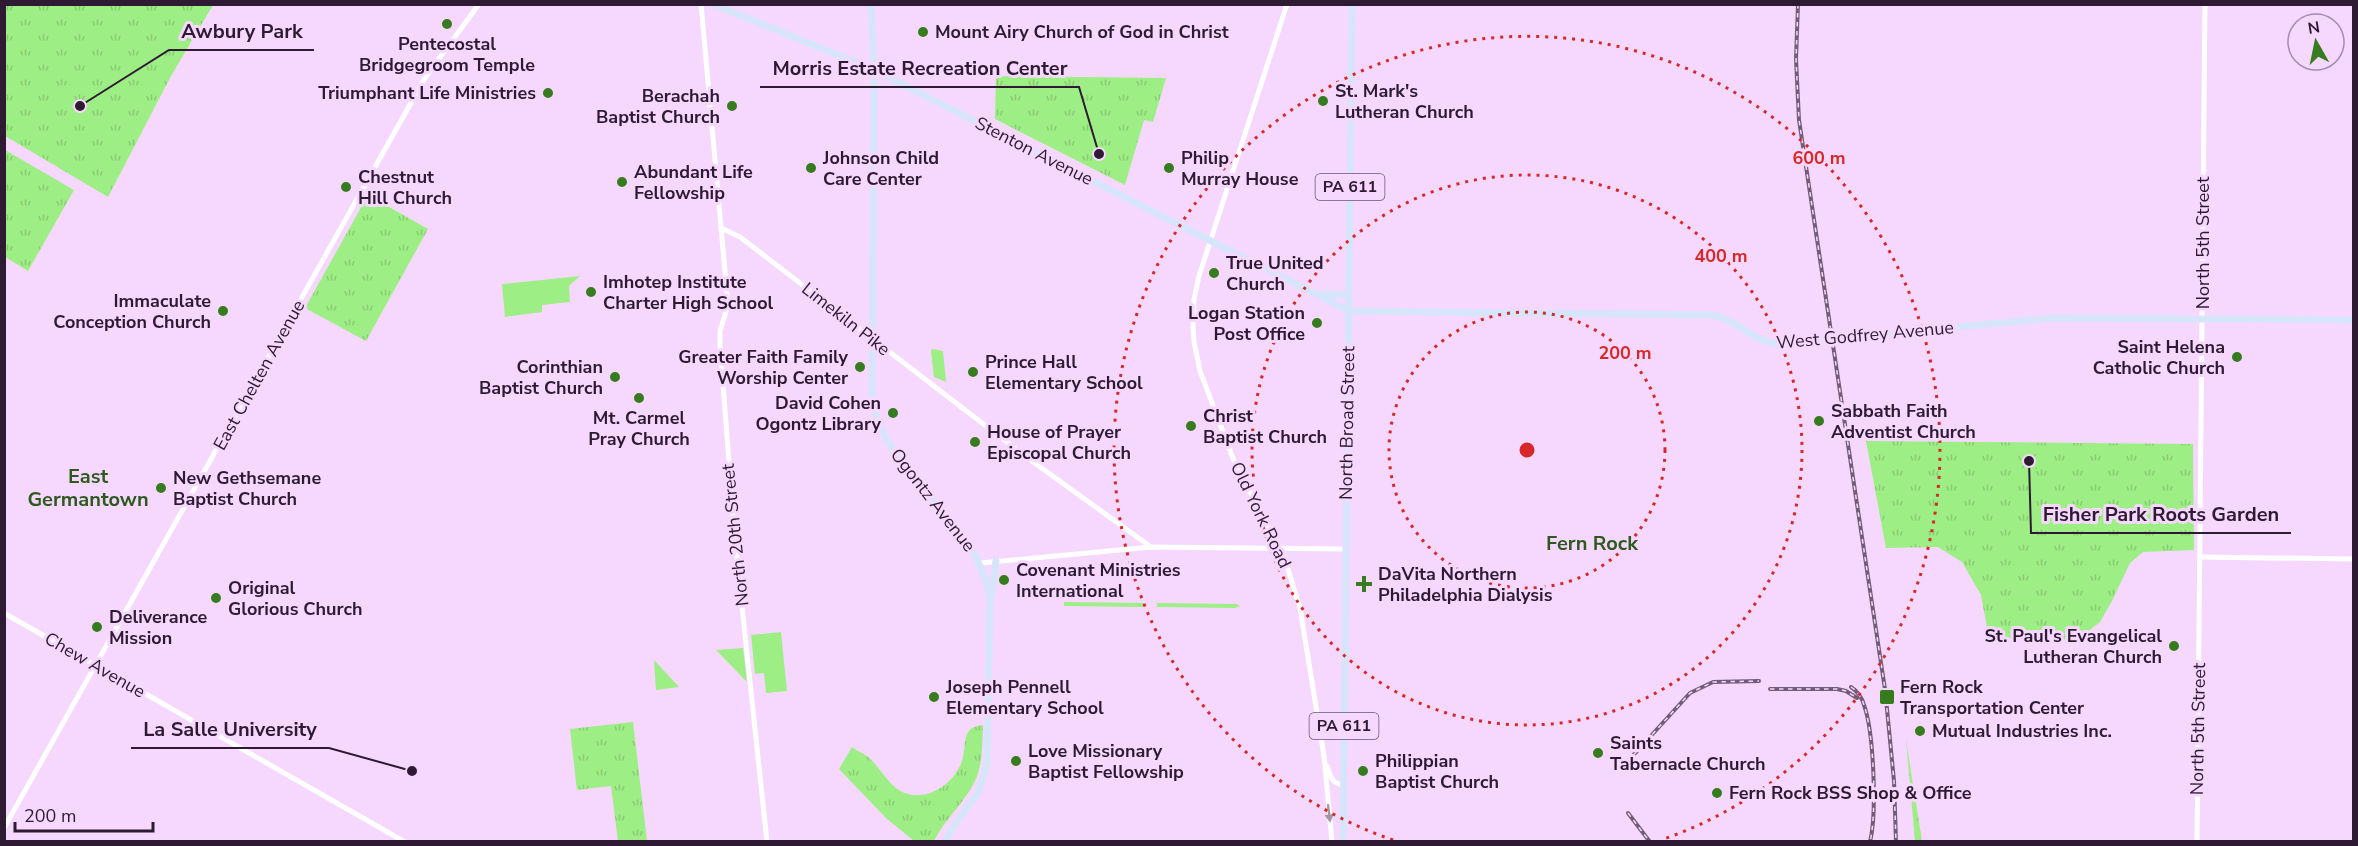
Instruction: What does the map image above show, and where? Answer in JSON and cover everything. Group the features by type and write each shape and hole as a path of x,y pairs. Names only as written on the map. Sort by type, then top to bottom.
{"main road":[{"name":"Stenton Avenue","path":"713,4 874,70 1348,311"},
{"name":"Ogontz Avenue","path":"872,4 874,70 872,401 875,415 886,440 981,563 990,599 987,765 978,793 945,842"},
{"name":"North Broad Street","path":"1343,842 1352,4"},
{"path":"1308,292 1323,295 1349,295"},
{"name":"West Godfrey Avenue","path":"1348,311 1711,315 1729,319 1759,340 1779,344 2053,318 2354,320"},
{"path":"990,599 993,593 996,561"}],"street":[{"name":"East Chelten Avenue","path":"4,828 424,78 479,4"},
{"path":"702,4 721,228"},
{"name":"Old York Road","path":"1287,4 1210,241 1194,300 1193,326 1196,356 1231,454 1284,556 1300,608 1324,756 1332,842"},
{"name":"North 5th Street","path":"2197,842 2205,4"},
{"name":"Limekiln Pike","path":"721,228 740,237 1025,456 1151,547"},
{"name":"North 20th Street","path":"721,228 728,305 720,331 720,345 729,482 767,842"},
{"path":"981,563 1151,547 1346,549"},
{"path":"2200,557 2354,559"},
{"name":"Chew Avenue","path":"4,613 405,842"},
{"name":"Old York Road","path":"1324,756 1332,780 1338,785 1344,785"}],"green space":[{"path":"5,4 213,5 171,76 108,197 5,136"},
{"path":"996,76 1166,78 1153,122 1144,120 1125,185 995,119"},
{"path":"5,150 74,190 28,271 5,257"},
{"path":"368,195 428,229 366,341 305,308"},
{"path":"580,276 569,286 570,302 542,305 542,312 505,317 502,284"},
{"path":"932,349 943,351 946,382 934,377"},
{"path":"1866,441 2193,444 2194,550 2143,552 2130,563 2100,622 2077,640 1989,638 1981,595 1962,562 1938,547 1886,548"},
{"path":"2021,454 2037,454 2037,469 2022,469"},
{"path":"1064,602 1144,603 1144,607 1064,606"},
{"path":"1157,603 1236,604 1240,606 1235,608 1157,607"},
{"path":"781,632 787,691 766,693 764,673 755,674 751,635"},
{"path":"743,648 747,682 716,650"},
{"path":"654,660 679,687 656,690"},
{"path":"633,722 647,841 618,841 611,786 577,790 570,729"},
{"path":"983,725 981,761 975,782 934,841 914,841 886,818 839,769 852,747 873,761 891,783 902,792 917,795 933,792 948,782 959,769 968,732 974,727"},
{"path":"1906,740 1922,841 1915,841"}],"railway":[{"path":"1798,4 1796,59 1799,120 1886,696"},
{"path":"1628,761 1690,693 1713,682 1759,681"},
{"path":"1851,687 1861,697 1870,734 1874,793 1870,842"},
{"path":"1770,689 1837,689 1846,691 1857,698"},
{"path":"1886,699 1894,781 1896,842"},
{"path":"1628,813 1650,842"}],"place":[{"name":"Pentecostal Bridgegroom Temple","path":"447,24"},
{"name":"Mount Airy Church of God in Christ","path":"923,32"},
{"name":"Triumphant Life Ministries","path":"548,93"},
{"name":"St. Mark's Lutheran Church","path":"1323,101"},
{"name":"Awbury Park","path":"80,106"},
{"name":"Berachah Baptist Church","path":"732,106"},
{"name":"Morris Estate Recreation Center","path":"1099,154"},
{"name":"Johnson Child Care Center","path":"811,168"},
{"name":"Philip Murray House","path":"1169,168"},
{"name":"Abundant Life Fellowship","path":"622,182"},
{"name":"Chestnut Hill Church","path":"346,187"},
{"name":"True United Church","path":"1214,273"},
{"name":"Imhotep Institute Charter High School","path":"591,292"},
{"name":"Immaculate Conception Church","path":"223,311"},
{"name":"Logan Station Post Office","path":"1317,323"},
{"name":"Saint Helena Catholic Church","path":"2237,357"},
{"name":"Greater Faith Family Worship Center","path":"860,367"},
{"name":"Prince Hall Elementary School","path":"973,372"},
{"name":"Corinthian Baptist Church","path":"615,377"},
{"name":"Mt. Carmel Pray Church","path":"639,398"},
{"name":"David Cohen Ogontz Library","path":"893,413"},
{"name":"Sabbath Faith Adventist Church","path":"1819,421"},
{"name":"Christ Baptist Church","path":"1191,426"},
{"name":"House of Prayer Episcopal Church","path":"975,442"},
{"name":"Fisher Park Roots Garden","path":"2029,461"},
{"name":"New Gethsemane Baptist Church","path":"161,488"},
{"name":"Covenant Ministries International","path":"1004,580"},
{"name":"DaVita Northern Philadelphia Dialysis","path":"1364,584"},
{"name":"Original Glorious Church","path":"216,598"},
{"name":"Deliverance Mission","path":"97,627"},
{"name":"St. Paul's Evangelical Lutheran Church","path":"2174,646"},
{"name":"Joseph Pennell Elementary School","path":"934,697"},
{"name":"Fern Rock Transportation Center","path":"1887,697"},
{"name":"Mutual Industries Inc.","path":"1920,731"},
{"name":"Saints Tabernacle Church","path":"1598,753"},
{"name":"Love Missionary Baptist Fellowship","path":"1016,761"},
{"name":"La Salle University","path":"412,771"},
{"name":"Philippian Baptist Church","path":"1363,771"},
{"name":"Fern Rock BSS Shop & Office","path":"1717,793"}],"district":[{"name":"East Germantown","path":"88,488"},
{"name":"Fern Rock","path":"1592,543"}]}
